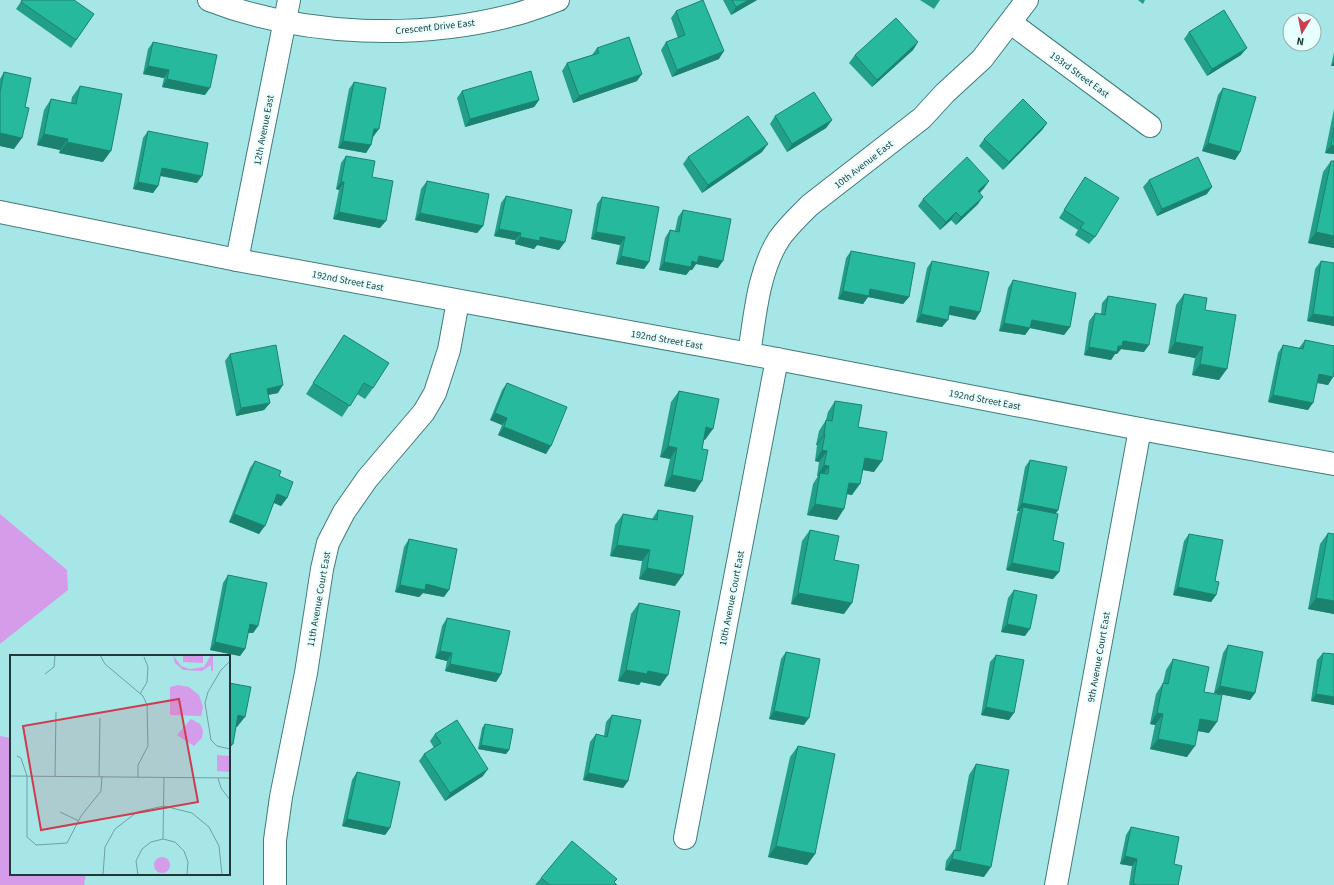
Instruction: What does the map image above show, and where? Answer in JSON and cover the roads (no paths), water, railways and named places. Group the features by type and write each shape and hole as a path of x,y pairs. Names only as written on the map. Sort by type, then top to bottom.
{"street":[{"name":"Crescent Drive East","path":"209,0 225,6 285,22 343,30 402,31 460,26 518,14 558,0"},
{"name":"12th Avenue East","path":"237,260 289,0"},
{"name":"10th Avenue East","path":"749,354 755,311 761,285 768,261 779,239 810,205 922,118 945,93 982,59 1026,0"},
{"name":"193rd Street East","path":"1010,22 1150,126"},
{"name":"192nd Street East","path":"0,212 237,260 777,359 1140,429 1334,464"},
{"name":"11th Avenue Court East","path":"274,885 275,840 281,797 306,673 322,569 328,543 344,512 367,479 424,412 435,394 449,350 458,301"},
{"name":"10th Avenue Court East","path":"685,838 777,359"},
{"name":"9th Avenue Court East","path":"1056,885 1140,429"}]}
